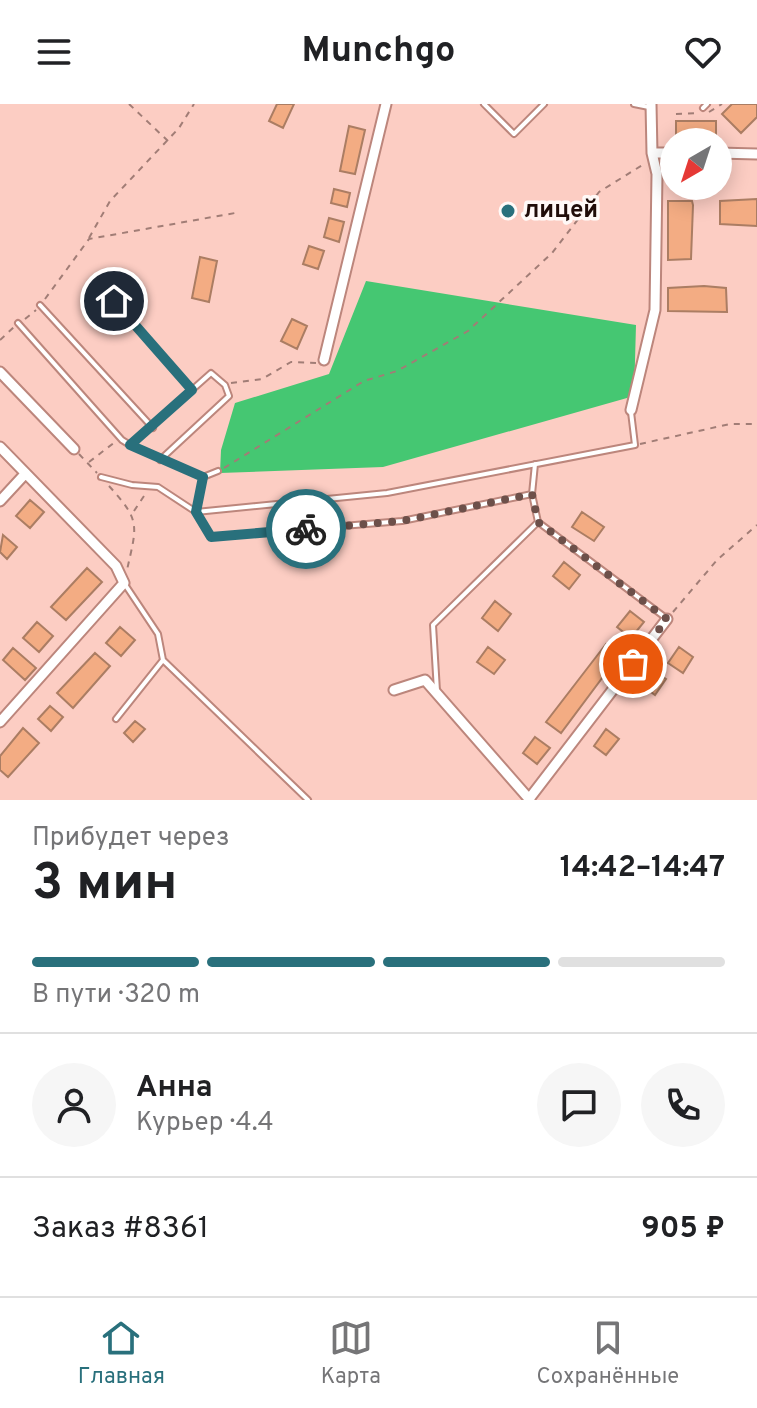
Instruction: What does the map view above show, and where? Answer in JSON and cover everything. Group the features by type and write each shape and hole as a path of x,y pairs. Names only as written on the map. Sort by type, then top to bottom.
{"street":[{"path":"324,360 386,104"},
{"path":"631,410 655,310 657,174 652,153 651,106"},
{"path":"652,153 660,153"},
{"path":"732,153 757,154"},
{"path":"0,372 74,449"},
{"path":"0,447 116,566 124,583 0,722"},
{"path":"0,501 25,474"},
{"path":"394,690 425,680 530,800 667,619"}],"lane":[{"path":"484,104 514,134 544,104"},
{"path":"634,104 651,106"},
{"path":"114,301 192,390"},
{"path":"40,305 153,428"},
{"path":"18,323 122,440 160,460 203,477 218,471"},
{"path":"130,445 153,428 211,373 225,385 229,396 160,460"},
{"path":"196,512 387,493 635,445 631,410"},
{"path":"535,464 532,494 538,522 667,619"},
{"path":"101,477 158,487 196,512 211,537 402,521 532,494"},
{"path":"196,512 203,477"},
{"path":"437,694 433,625 538,522"},
{"path":"124,583 158,634 163,660 308,800"},
{"path":"116,719 163,660"}],"path":[{"path":"129,104 168,141"},
{"path":"0,340 40,305 89,239 110,201 168,141 194,104"},
{"path":"218,471 364,381 397,371 468,331 552,253 599,192 643,166 652,153"},
{"path":"89,239 235,213"},
{"path":"211,373 230,383 262,379 291,362 309,365 324,360"},
{"path":"635,445 730,424 757,424"},
{"path":"88,463 110,444 122,440"},
{"path":"74,449 133,512 135,534 124,583"},
{"path":"133,512 147,492 158,487"},
{"path":"667,619 717,560 757,525"}],"green space":[{"path":"366,281 636,325 634,396 383,467 220,473 221,450 235,403 329,374"}],"building":[{"path":"277,104 294,104 283,128 269,121"},
{"path":"732,104 757,104 757,117 741,133 722,114"},
{"path":"676,121 716,121 716,128 676,128"},
{"path":"349,126 365,130 355,174 340,171"},
{"path":"334,189 350,193 347,207 331,203"},
{"path":"757,199 757,226 720,224 720,201"},
{"path":"668,201 692,201 691,259 668,260"},
{"path":"329,218 344,222 339,242 324,237"},
{"path":"309,246 324,251 318,269 303,264"},
{"path":"200,257 217,261 209,302 192,298"},
{"path":"668,288 726,288 727,312 668,311"},
{"path":"292,319 307,326 297,349 281,341"},
{"path":"30,500 44,512 30,528 16,516"},
{"path":"582,512 604,527 594,541 572,527"},
{"path":"3,535 17,547 7,559 0,552"},
{"path":"564,562 580,575 569,589 553,576"},
{"path":"87,568 102,582 66,620 51,607"},
{"path":"495,601 511,614 498,631 482,618"},
{"path":"630,611 644,622 631,638 617,627"},
{"path":"37,622 53,636 39,652 23,638"},
{"path":"120,627 135,640 121,656 106,643"},
{"path":"606,644 620,654 561,733 546,722"},
{"path":"488,647 505,660 494,674 477,662"},
{"path":"679,647 693,657 683,673 668,663"},
{"path":"13,648 36,668 25,680 3,660"},
{"path":"95,653 110,666 73,708 57,693"},
{"path":"650,668 666,679 655,695 639,683"},
{"path":"50,706 63,717 51,731 38,719"},
{"path":"135,721 145,729 133,742 124,733"},
{"path":"23,728 39,743 8,777 0,770 0,756"},
{"path":"606,729 619,739 606,755 594,746"},
{"path":"535,737 550,748 537,764 523,753"}],"way so far":[{"path":"306,529 402,521 532,494 538,522 667,619 633,664"}],"place":[{"name":"лицей","path":"508,211"}],"route":[{"path":"114,301 192,390 153,428 130,445 203,477 196,512 211,537 306,529"}]}
